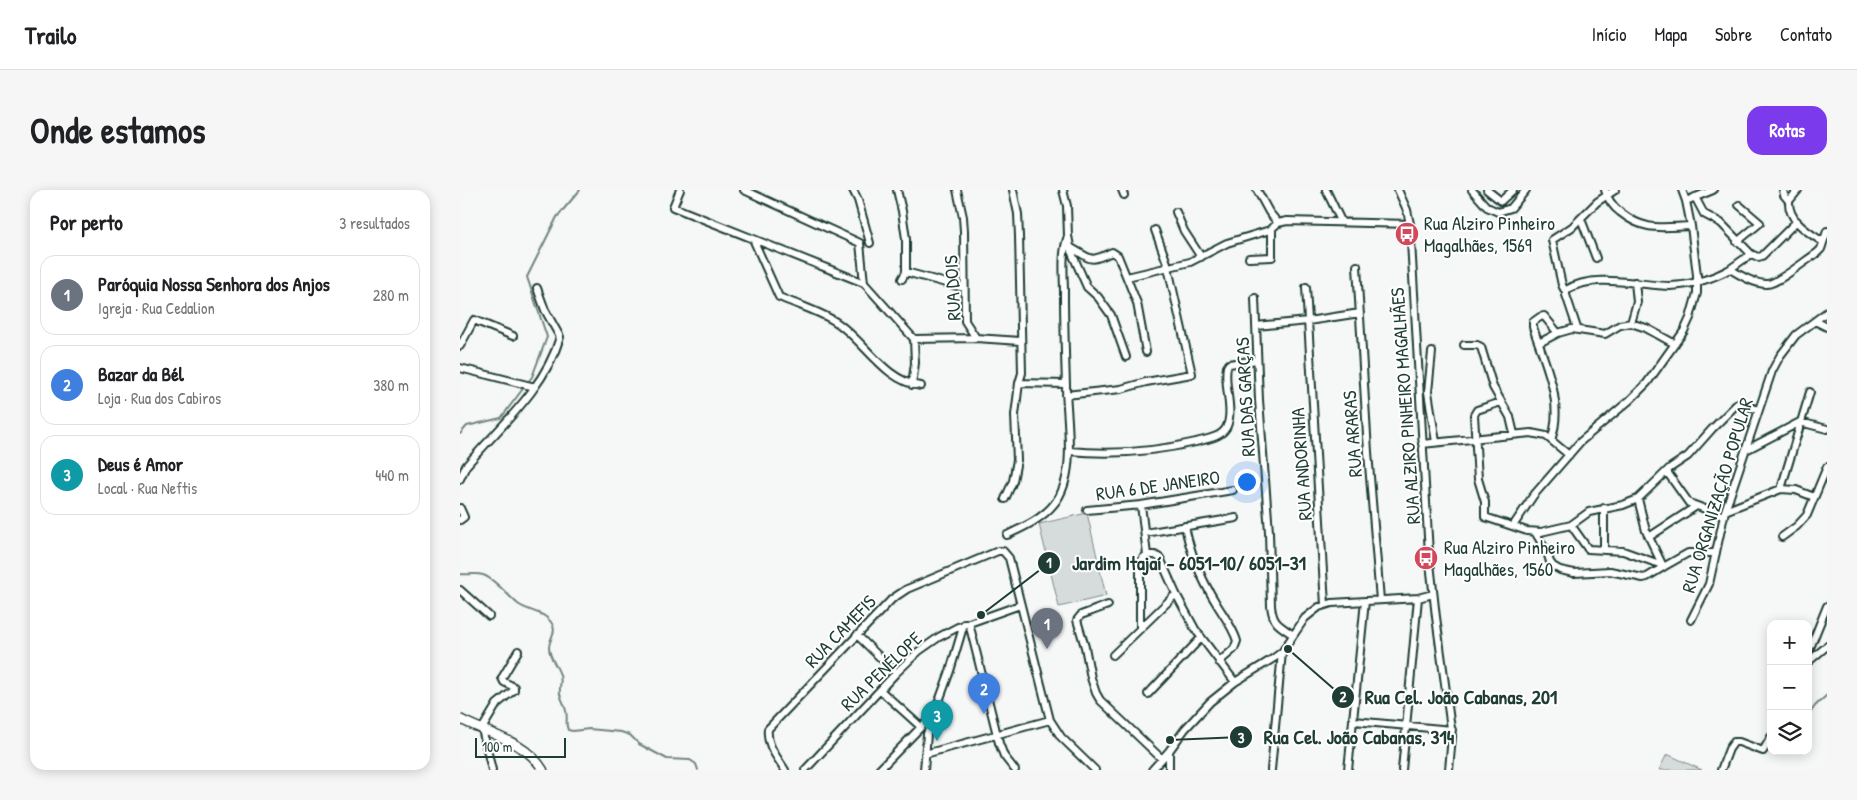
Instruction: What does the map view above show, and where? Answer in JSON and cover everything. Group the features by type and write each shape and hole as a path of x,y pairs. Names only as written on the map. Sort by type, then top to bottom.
{"main road":[{"path":"460,719 515,744 527,753 543,770"}],"street":[{"path":"680,190 673,207 864,283 914,339 915,363 912,385"},
{"path":"744,190 860,242 864,283"},
{"path":"853,190 858,200 870,243"},
{"path":"897,190 906,239 906,272 902,279"},
{"name":"RUA DOIS","path":"956,190 964,224 965,321 976,338 1020,341"},
{"path":"1005,499 1013,481 1017,460 1015,415 1022,373 1019,230 1013,190"},
{"path":"1063,190 1067,206 1070,247 1086,288 1098,297 1111,315 1126,357"},
{"path":"1257,190 1269,212 1278,223"},
{"path":"1326,190 1342,221"},
{"name":"RUA ALZIRO PINHEIRO MAGALHÃES","path":"1398,190 1407,210 1410,224 1422,444 1433,594 1452,730 1449,770"},
{"path":"1472,190 1491,210 1500,212 1511,208 1526,190"},
{"path":"1487,190 1501,201 1513,190"},
{"path":"1577,328 1566,290 1562,285 1552,240 1572,228 1605,193 1615,190"},
{"path":"1514,526 1533,496 1569,455 1585,438 1635,394 1658,368 1690,318 1695,304 1698,282 1691,226 1682,190"},
{"path":"1686,201 1713,190"},
{"path":"1783,190 1784,195 1789,201"},
{"path":"1798,190 1789,201 1788,211 1827,253"},
{"path":"1605,193 1616,209 1642,226 1691,226"},
{"path":"1695,197 1704,214 1721,223 1737,242 1751,254 1758,257 1762,256 1797,222"},
{"path":"1737,242 1760,224 1739,205"},
{"path":"1176,212 1184,231 1201,257"},
{"path":"1580,219 1596,258"},
{"path":"1127,277 1180,265 1201,257 1227,243 1272,229 1278,223 1287,221 1410,224"},
{"path":"1250,258 1272,257 1272,229"},
{"path":"1066,395 1121,389 1146,382 1192,374 1168,267 1155,230"},
{"path":"1730,269 1762,284 1774,283 1822,246 1827,231"},
{"path":"1007,535 1033,522 1054,504 1062,491 1069,451 1063,260 1068,236"},
{"path":"753,239 779,297 836,322 858,340 877,362 891,373 912,385 921,386"},
{"path":"1070,247 1094,260 1115,253 1118,256 1140,312 1146,352"},
{"path":"1566,290 1602,281 1670,286 1698,282 1730,269 1751,254"},
{"name":"RUA ARARAS","path":"1357,266 1368,452 1380,600"},
{"path":"906,272 964,288"},
{"path":"1631,323 1638,302 1635,282"},
{"name":"RUA ANDORINHA","path":"1306,287 1325,605"},
{"path":"460,479 466,466 550,365 560,337 547,314 537,288"},
{"name":"RUA DAS GARÇAS","path":"1255,298 1257,360 1269,532 1270,606 1276,623 1292,634"},
{"name":"RUA ORGANIZAÇÃO POPULAR","path":"1691,620 1708,584 1724,513 1772,371 1780,356 1796,336 1827,312"},
{"path":"1256,326 1360,314"},
{"path":"1551,440 1554,423 1554,391 1533,324 1540,316 1545,317 1558,333"},
{"path":"460,346 474,320 513,336"},
{"path":"1815,321 1827,327"},
{"path":"1539,343 1558,333 1577,328 1603,334 1620,325 1631,323 1646,328 1675,344"},
{"path":"914,339 976,338"},
{"path":"1464,345 1477,345 1481,347 1489,378 1510,417 1514,434"},
{"path":"1432,352 1428,392 1436,442"},
{"path":"1069,451 1102,453 1150,450 1173,447 1214,437 1223,432 1229,419 1227,367 1229,364 1257,360"},
{"path":"460,368 533,386"},
{"path":"1019,383 1066,384"},
{"path":"1781,488 1810,392"},
{"path":"1501,402 1475,412 1478,480 1484,499 1485,517 1535,532 1571,525 1589,512 1623,505 1638,499 1667,472 1688,456 1737,404 1758,410"},
{"path":"1746,450 1800,422 1827,429"},
{"path":"1422,444 1538,433 1551,440 1569,455"},
{"path":"1782,537 1803,520 1810,510 1827,467"},
{"path":"1667,472 1686,500 1695,507 1724,513 1781,488 1796,490 1814,497"},
{"name":"RUA 6 DE JANEIRO","path":"1087,510 1141,505 1233,490"},
{"path":"1638,499 1649,537 1664,565"},
{"path":"1141,505 1147,555"},
{"path":"1649,537 1695,507"},
{"path":"460,508 464,518 460,520"},
{"path":"1604,508 1604,549"},
{"path":"1144,533 1236,518"},
{"path":"1571,525 1586,547 1590,549 1623,551 1664,565"},
{"path":"1185,526 1192,553 1204,581 1237,641 1234,649 1219,662"},
{"path":"1535,532 1553,566 1567,572 1610,570 1643,578 1648,577 1664,565 1688,553 1716,553"},
{"name":"RUA CAMEFIS","path":"785,770 770,747 767,737 768,729 892,599 907,589 998,551 1007,554 1020,605"},
{"path":"1140,629 1140,564 1147,555 1155,555 1160,558 1176,594 1201,638 1235,682"},
{"path":"460,590 489,616"},
{"path":"1113,654 1176,594"},
{"path":"1271,770 1282,652 1292,634 1306,618 1325,605 1418,598 1433,594"},
{"path":"1402,770 1418,598"},
{"path":"1348,770 1365,601"},
{"path":"1020,605 1050,720 1061,737 1096,770"},
{"name":"RUA PENÉLOPE","path":"804,770 919,651 939,637 967,623 1020,605"},
{"path":"1108,605 1081,615 1076,620 1085,647 1093,686 1100,700 1162,759"},
{"path":"1812,644 1827,606"},
{"path":"924,770 927,734 967,623"},
{"path":"967,623 996,735 1004,756 1015,770"},
{"path":"857,635 896,673"},
{"path":"1148,694 1201,638"},
{"path":"1812,658 1827,646"},
{"path":"492,770 482,729 497,704 514,690 514,687 504,682 502,678 518,651"},
{"path":"1155,769 1200,712 1235,682 1282,652"},
{"path":"1812,653 1816,655"},
{"path":"880,690 921,727"},
{"path":"879,770 932,718"},
{"path":"925,754 1050,720"},
{"path":"1354,721 1452,730"},
{"path":"1721,770 1731,745 1736,741 1761,751 1764,750 1767,744"},
{"path":"1169,751 1169,770"}],"shaded area":[{"path":"1087,513 1106,596 1059,607 1039,524"},
{"path":"1667,754 1702,770 1659,770"}],"waterway":[{"path":"528,382 532,377 547,337 527,277 557,217 580,190"},
{"path":"460,434 467,426 501,418 525,386"},
{"path":"460,574 480,574 487,577 518,604 548,618 551,622 554,631 549,651 560,675 560,694 566,711 568,730 589,729 621,732 630,735 639,744 667,759 690,760 696,764 698,770"},
{"path":"1812,710 1827,695"}],"place":[{"name":"Rua Alziro Pinheiro Magalhães, 1569","path":"1407,234"},
{"name":"Rua Alziro Pinheiro Magalhães, 1560","path":"1426,558"},
{"name":"Jardim Itajaí - 6051-10/ 6051-31","path":"981,615"},
{"name":"Paróquia Nossa Senhora dos Anjos","path":"1047,649"},
{"name":"Rua Cel. João Cabanas, 201","path":"1288,649"},
{"name":"Bazar da Bél","path":"984,714"},
{"name":"Rua Cel. João Cabanas, 314","path":"1170,740"},
{"name":"Deus é Amor","path":"937,741"}]}
